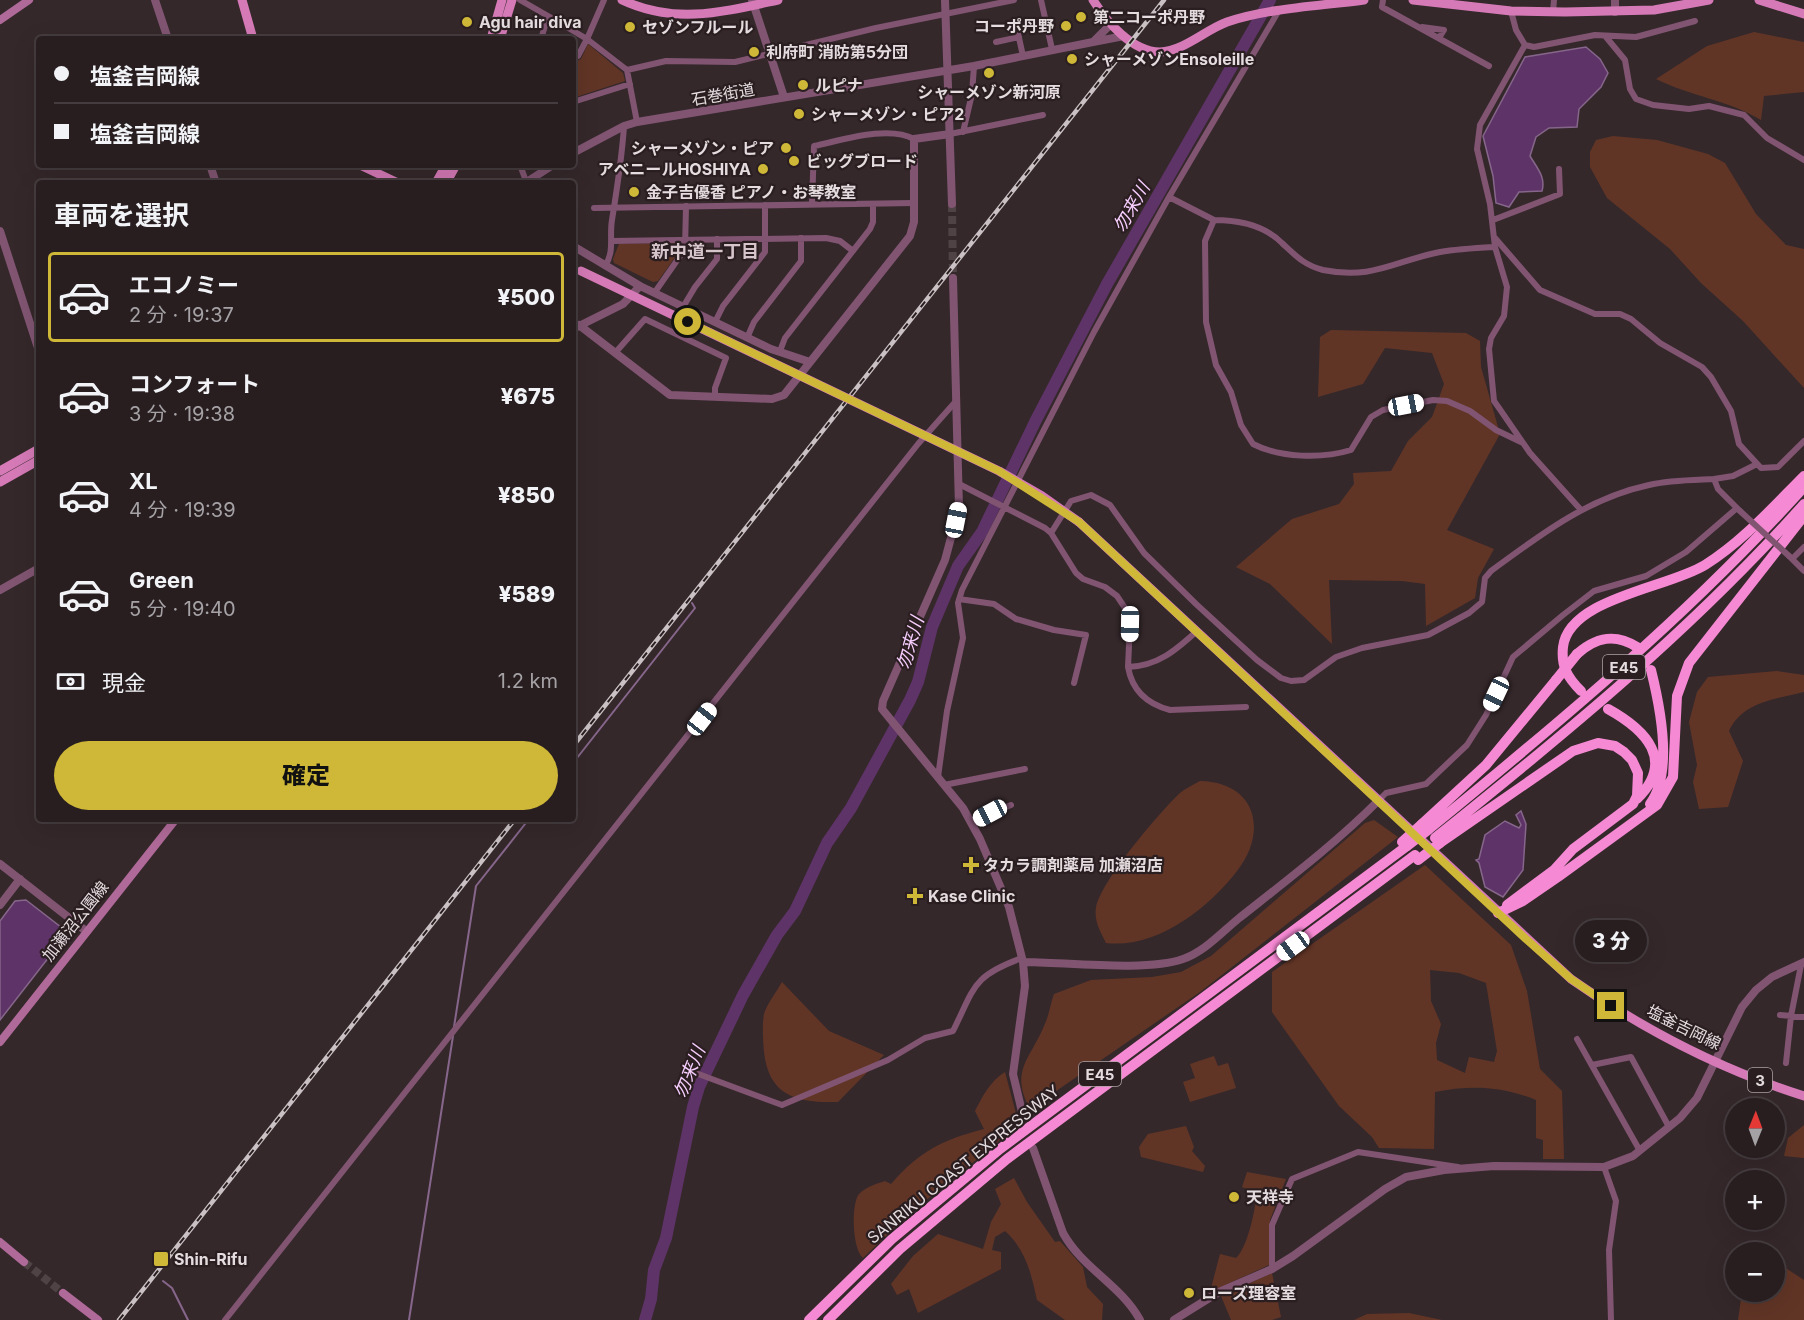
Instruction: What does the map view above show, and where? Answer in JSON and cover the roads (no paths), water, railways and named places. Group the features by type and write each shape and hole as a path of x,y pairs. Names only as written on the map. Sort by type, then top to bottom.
{"highway":[{"path":"1581,691 1566,674 1563,653 1567,634 1578,620 1606,602 1673,581 1705,565 1766,514 1804,476"},
{"name":"E45","path":"1431,834 1618,672 1717,578 1804,487"},
{"name":"E45","path":"1431,834 1612,694 1732,580 1804,504"},
{"path":"1498,913 1523,901 1657,805 1673,777 1677,696 1689,663 1804,516"},
{"path":"1343,901 1431,834 1577,654 1590,644 1604,638 1621,639 1637,647"},
{"path":"1642,815 1654,800 1662,772 1661,724 1652,670"},
{"path":"1498,913 1518,895 1554,870 1573,849 1633,804 1646,790 1654,776 1654,752 1639,729 1608,709"},
{"path":"1343,901 1431,834 1586,745 1598,743 1615,746 1632,760 1638,773 1639,787 1633,804"},
{"name":"SANRIKU COAST EXPRESSWAY","path":"829,1320 917,1234 1007,1159 1343,901"},
{"name":"SANRIKU COAST EXPRESSWAY","path":"809,1320 892,1239 991,1156 1343,901"}],"main road":[{"path":"1,18 29,0"},
{"path":"242,0 252,36"},
{"path":"492,36 502,0"},
{"path":"501,36 512,0"},
{"path":"622,0 641,9 693,16 778,0"},
{"path":"1093,0 1111,24 1124,36 1144,49 1159,52 1170,50 1217,26 1242,18 1342,1 1364,0"},
{"path":"1413,0 1490,4 1511,11 1553,12 1615,12 1676,8 1709,0"},
{"path":"1761,0 1804,14"},
{"path":"366,168 392,180"},
{"name":"塩釜吉岡線","path":"577,269 999,471 1079,522 1571,979 1625,1015 1718,1061 1804,1096"},
{"path":"0,471 36,451"},
{"path":"0,482 36,462"},
{"name":"加瀬沼公園線","path":"0,1042 174,822"},
{"path":"0,1242 24,1262"},
{"path":"63,1293 98,1320"}],"street":[{"path":"155,0 167,36"},
{"path":"520,0 587,39 627,70 637,122"},
{"path":"576,57 587,39 604,0"},
{"path":"945,0 952,204"},
{"path":"627,70 666,61 735,62 1014,0"},
{"path":"1041,0 1052,50"},
{"path":"1383,0 1382,7 1489,66"},
{"path":"1553,12 1554,0"},
{"path":"1615,0 1615,12"},
{"name":"石巻街道","path":"576,151 624,126 637,122 784,97 753,3"},
{"path":"1511,11 1516,30 1526,45 1534,47 1595,35 1606,38 1636,37 1695,21"},
{"path":"938,777 947,711 963,638 958,599 1094,332 1276,13"},
{"path":"542,36 548,16"},
{"path":"1015,20 1023,56"},
{"path":"1093,42 1111,24"},
{"path":"784,97 974,66 1124,36"},
{"path":"996,42 1019,37"},
{"path":"1606,38 1625,60 1630,89 1636,99 1653,105 1689,110 1709,106 1744,116 1767,138 1804,160"},
{"path":"1526,45 1480,125 1477,137 1495,247 1506,277 1507,303 1504,316 1491,338 1491,378 1494,401 1523,443 1581,510"},
{"path":"963,132 972,94 974,66"},
{"path":"576,101 630,84"},
{"path":"812,204 814,146 888,132 904,134 914,139 963,132 1042,115"},
{"path":"605,266 611,258 624,126"},
{"path":"640,286 623,304 576,327 670,395 779,398 787,392 910,236 914,222 914,139"},
{"path":"528,180 548,168"},
{"path":"1492,220 1560,194 1559,169"},
{"path":"1169,197 1214,220 1234,220 1254,225 1273,236 1291,254 1312,267 1352,275 1440,252 1495,247"},
{"path":"594,208 914,203"},
{"path":"780,351 785,338 854,251 873,222 873,204"},
{"path":"716,322 723,306 765,252 765,205"},
{"path":"655,292 685,249 686,206"},
{"path":"1214,220 1205,241 1206,322 1216,365 1231,392 1241,425 1253,444 1284,453 1338,454 1350,450 1371,417 1383,410 1434,400 1447,401 1470,411 1496,430 1523,443"},
{"path":"0,231 36,342"},
{"path":"747,338 754,322 801,261 801,238"},
{"path":"1494,238 1540,290 1595,314 1620,314 1631,319 1660,343 1702,367 1711,377 1731,411 1738,444 1761,468 1778,467 1804,441"},
{"path":"683,307 717,259 717,239"},
{"path":"612,241 834,239 854,251"},
{"path":"576,248 640,286 683,307 747,338 810,362"},
{"path":"953,278 959,484 954,532 945,560 882,701 885,716 938,777 972,822 1009,907 1023,960 1025,1002 1013,1074 1023,1116"},
{"path":"615,354 645,319 726,358 715,388 715,397"},
{"path":"225,1320 918,444 957,400"},
{"path":"1051,533 1071,501 1091,495 1103,499 1144,553 1257,660 1281,678 1291,681 1304,680 1336,657 1362,648 1428,635 1469,613 1482,602 1485,578 1491,571 1547,530 1581,510 1646,485 1733,476 1756,464"},
{"path":"1714,479 1718,489 1804,570"},
{"path":"959,484 1051,533 1076,573 1083,579 1105,587 1117,596 1125,608 1130,624 1128,667 1131,681 1137,691 1159,707 1170,710 1245,707"},
{"path":"693,1072 782,1105 888,1060 925,1038 953,1031 973,988 998,967 1023,960 1162,963 1184,959 1206,946 1294,875 1386,793 1426,784 1467,745 1486,715 1513,657 1563,615 1594,591 1646,576 1686,552 1738,509"},
{"path":"1791,557 1804,547"},
{"path":"0,590 36,570"},
{"path":"958,599 994,604 1016,619 1054,630 1086,635 1074,683"},
{"path":"1128,667 1143,667 1160,661 1197,631"},
{"path":"944,785 1025,769"},
{"path":"972,822 1011,805"},
{"path":"0,864 86,931"},
{"path":"0,905 20,879"},
{"path":"1174,1320 1219,1292 1272,1269 1318,1240 1385,1189 1406,1177 1466,1168 1533,1165 1604,1167 1640,1151 1669,1127 1697,1098 1718,1061 1742,1007 1756,990 1772,976 1802,964"},
{"path":"1786,1063 1791,1016 1802,964"},
{"path":"1780,1015 1804,1017"},
{"path":"1577,1039 1640,1151"},
{"path":"1592,1065 1631,1057 1669,1127"},
{"path":"1033,1149 1063,1233 1070,1245 1122,1296 1140,1320"},
{"path":"1272,1269 1272,1225 1292,1179 1358,1152 1466,1168"},
{"path":"1604,1167 1616,1201 1609,1250 1611,1320"}],"waterway":[{"name":"勿来川","path":"645,1320 651,1299 654,1270 666,1238 699,1087 743,995 777,935 795,911 827,843 851,808 910,700 918,682 932,627 958,566 982,532 1036,420 1107,284 1270,0"},
{"path":"576,759 695,608 692,603"},
{"path":"454,1027 476,886 527,822"},
{"path":"409,1320 453,1036"},
{"path":"163,1281 172,1288 188,1320"}],"tunnel":[{"path":"952,204 953,278"},
{"path":"24,1262 63,1293"}],"railway":[{"path":"576,742 1164,0"},
{"path":"119,1320 513,822"}],"place":[{"name":"第二コーポ丹野","path":"1081,17"},
{"name":"Agu hair diva","path":"467,22"},
{"name":"コーポ丹野","path":"1066,26"},
{"name":"セゾンフルール","path":"630,27"},
{"name":"利府町 消防第5分団","path":"754,52"},
{"name":"シャーメゾンEnsoleille","path":"1072,59"},
{"name":"シャーメゾン新河原","path":"989,73"},
{"name":"ルピナ","path":"803,85"},
{"name":"シャーメゾン・ピア2","path":"799,114"},
{"name":"シャーメゾン・ピア","path":"786,148"},
{"name":"ビッグブロード","path":"794,161"},
{"name":"アベニールHOSHIYA","path":"763,169"},
{"name":"金子吉優香 ピアノ・お琴教室","path":"634,192"},
{"name":"タカラ調剤薬局 加瀬沼店","path":"971,865"},
{"name":"Kase Clinic","path":"915,896"},
{"name":"天祥寺","path":"1234,1197"},
{"name":"Shin-Rifu","path":"161,1259"},
{"name":"ローズ理容室","path":"1189,1293"}],"district":[{"name":"新中道一丁目","path":"705,251"}]}
